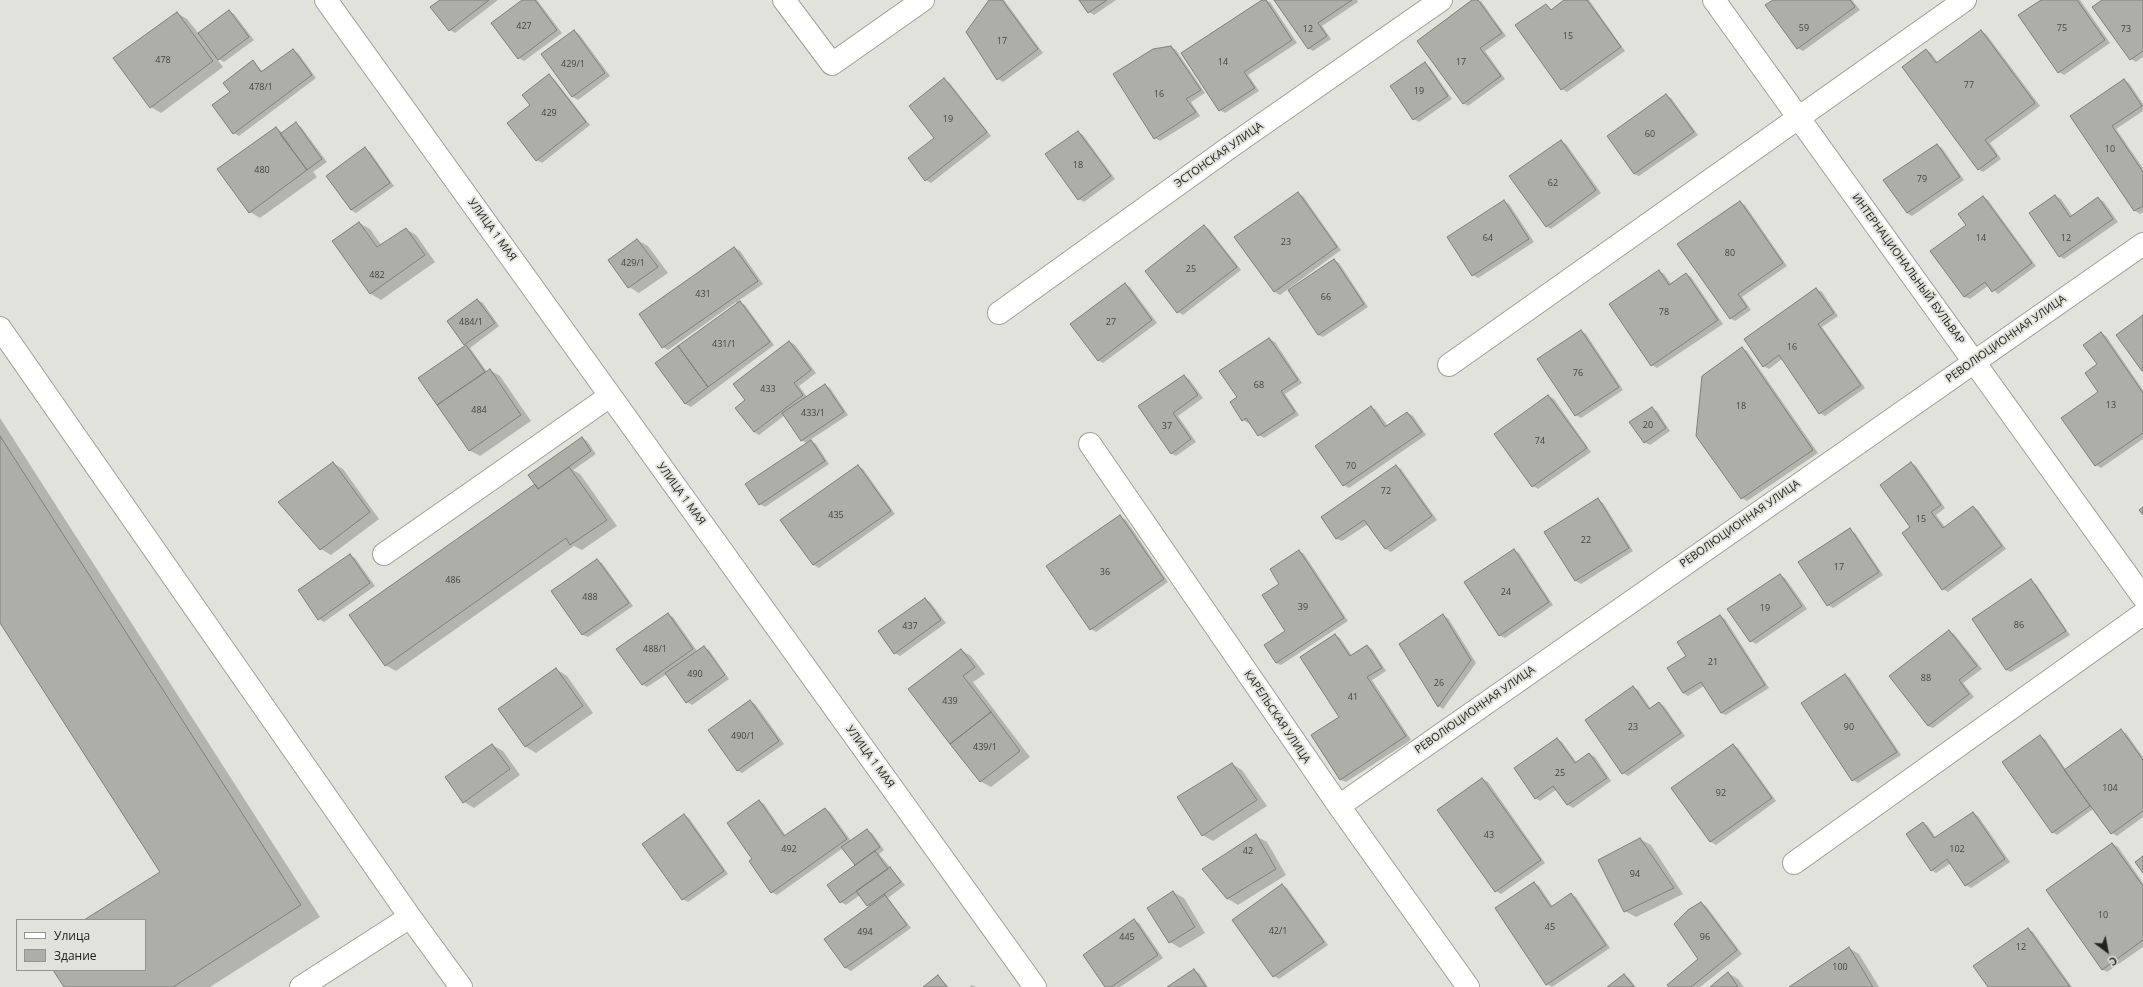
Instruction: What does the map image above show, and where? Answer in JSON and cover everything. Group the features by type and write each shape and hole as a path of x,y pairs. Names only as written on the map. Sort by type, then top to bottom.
{"street":[{"name":"УЛИЦА 1 МАЯ","path":"326,0 1035,987"},
{"path":"784,0 832,64 923,0"},
{"name":"ЭСТОНСКАЯ УЛИЦА","path":"999,314 1230,147 1441,0"},
{"name":"ИНТЕРНАЦИОНАЛЬНЫЙ БУЛЬВАР","path":"1714,0 2143,596"},
{"path":"1450,365 1965,0"},
{"name":"РЕВОЛЮЦИОННАЯ УЛИЦА","path":"1338,806 1974,360 2143,244"},
{"path":"0,328 410,917 461,987"},
{"path":"384,554 610,396"},
{"name":"КАРЕЛЬСКАЯ УЛИЦА","path":"1090,444 1338,806 1468,987"},
{"path":"1794,862 2143,614"},
{"path":"301,987 410,917"}],"building":[{"path":"440,0 489,0 449,31 430,7"},
{"path":"522,0 535,0 557,30 518,59 491,23"},
{"path":"989,0 1002,0 1038,49 997,80 966,32"},
{"path":"1079,0 1107,0 1088,13"},
{"path":"1262,0 1266,0 1292,40 1244,72 1255,88 1219,111 1181,53"},
{"path":"1274,0 1352,0 1318,23 1327,36 1308,49"},
{"path":"1472,0 1478,0 1502,33 1480,48 1501,76 1463,104 1417,41"},
{"path":"1564,0 1587,0 1621,47 1561,90 1515,25 1546,4 1551,10"},
{"path":"1773,0 1850,0 1855,7 1797,49 1765,5"},
{"path":"2041,0 2077,0 2105,40 2058,73 2018,15"},
{"path":"2102,0 2143,0 2143,51 2130,60 2092,7"},
{"path":"229,10 249,37 218,60 198,33"},
{"path":"177,12 213,61 150,108 113,58"},
{"path":"574,30 605,73 572,97 541,54"},
{"path":"1981,30 2035,103 1985,140 1997,156 1978,170 1902,67 1926,49 1936,63"},
{"path":"1171,46 1201,90 1186,99 1196,112 1154,139 1113,74 1153,49"},
{"path":"293,49 312,75 233,134 212,105 230,92 223,83 253,60 261,72"},
{"path":"1425,62 1448,96 1413,120 1390,86"},
{"path":"549,74 586,122 536,161 507,123 530,105 522,95"},
{"path":"944,78 987,132 925,181 908,158 934,138 909,106"},
{"path":"2124,79 2142,106 2112,126 2143,172 2143,206 2134,211 2070,116"},
{"path":"1666,94 1694,132 1634,174 1607,136"},
{"path":"296,122 322,159 307,170 280,134"},
{"path":"276,127 307,170 249,213 217,169"},
{"path":"1078,131 1111,176 1078,200 1045,154"},
{"path":"1561,140 1596,190 1546,227 1509,176"},
{"path":"1937,144 1960,177 1907,213 1883,180"},
{"path":"365,147 390,183 351,210 326,176"},
{"path":"1298,192 1337,247 1274,292 1234,237"},
{"path":"2055,195 2070,217 2098,197 2113,219 2059,257 2029,213"},
{"path":"1983,196 2032,263 1992,292 1985,282 1964,297 1930,251 1966,225 1958,214"},
{"path":"1504,200 1529,239 1472,276 1447,237"},
{"path":"1740,201 1783,263 1738,294 1747,307 1730,319 1677,244"},
{"path":"359,222 377,247 406,228 425,255 370,294 332,241"},
{"path":"1204,225 1237,267 1177,313 1145,271"},
{"path":"637,239 658,267 628,288 608,260"},
{"path":"734,247 758,281 662,348 639,314"},
{"path":"1334,259 1364,304 1318,335 1288,290"},
{"path":"1659,270 1669,285 1686,273 1718,320 1651,366 1609,304"},
{"path":"1125,283 1152,320 1098,361 1070,324"},
{"path":"1816,288 1834,313 1818,324 1861,385 1819,414 1779,355 1763,367 1744,339"},
{"path":"477,299 495,323 464,345 447,321"},
{"path":"740,301 770,342 708,387 678,346"},
{"path":"2143,315 2143,371 2142,371 2116,335"},
{"path":"1581,330 1619,387 1575,416 1537,359"},
{"path":"2101,332 2143,393 2143,433 2095,466 2061,418 2098,392 2085,373 2097,364 2083,345"},
{"path":"1269,338 1298,380 1281,391 1295,412 1258,436 1246,418 1242,421 1230,402 1237,397 1219,371"},
{"path":"789,341 811,370 794,383 803,395 754,432 735,408 745,400 733,384"},
{"path":"466,345 485,372 437,405 418,378"},
{"path":"678,346 708,387 685,404 655,363"},
{"path":"1742,347 1813,450 1741,499 1696,436 1702,376"},
{"path":"490,369 521,415 469,451 437,405"},
{"path":"1184,375 1198,395 1173,413 1191,439 1171,454 1138,406"},
{"path":"825,384 844,412 801,441 782,413"},
{"path":"1548,395 1587,448 1532,487 1494,434"},
{"path":"1371,406 1385,427 1407,412 1422,432 1343,486 1315,446"},
{"path":"1652,407 1666,428 1644,443 1629,422"},
{"path":"0,436 301,905 173,987 64,987 54,971 146,971 146,919 86,919 160,872 0,623"},
{"path":"582,437 591,451 538,489 528,475"},
{"path":"811,440 825,461 759,505 745,484"},
{"path":"333,462 370,512 320,550 278,502"},
{"path":"1911,462 1941,505 1931,512 1943,528 1973,506 2002,546 1942,590 1902,533 1910,527 1880,485"},
{"path":"858,465 891,511 813,565 780,520"},
{"path":"1396,465 1432,516 1385,549 1364,520 1336,539 1321,517"},
{"path":"569,467 607,520 570,545 566,538 385,666 349,615 535,484 538,489"},
{"path":"1598,498 1629,548 1575,581 1544,532"},
{"path":"2143,507 2143,515 2139,510"},
{"path":"1120,515 1164,579 1090,630 1046,566"},
{"path":"1850,528 1879,572 1827,606 1798,562"},
{"path":"1514,549 1549,602 1499,636 1464,582"},
{"path":"1299,550 1344,618 1276,663 1264,645 1285,631 1262,595 1279,584 1270,569"},
{"path":"350,554 370,583 318,620 298,590"},
{"path":"597,559 629,603 582,635 551,591"},
{"path":"1780,574 1802,606 1750,642 1727,609"},
{"path":"2031,579 2066,631 2006,670 1972,619"},
{"path":"925,598 941,620 894,654 878,631"},
{"path":"668,613 693,649 642,685 616,649"},
{"path":"1443,614 1471,660 1438,707 1399,644"},
{"path":"1720,615 1765,685 1721,713 1701,682 1683,693 1667,668 1686,656 1677,642"},
{"path":"1949,630 1977,666 1959,680 1969,694 1928,726 1889,676"},
{"path":"1335,634 1350,656 1367,645 1382,668 1367,677 1406,736 1340,780 1311,735 1339,717 1300,657"},
{"path":"704,646 725,675 686,703 665,673"},
{"path":"961,649 975,667 963,676 991,712 950,744 908,689"},
{"path":"556,668 583,706 525,747 498,709"},
{"path":"1845,674 1897,752 1852,781 1801,703"},
{"path":"1633,686 1649,709 1659,702 1681,733 1622,774 1585,720"},
{"path":"750,700 779,741 737,771 708,730"},
{"path":"991,712 1020,751 980,782 950,744"},
{"path":"2121,729 2143,760 2143,811 2111,834 2064,770"},
{"path":"2040,735 2090,806 2052,833 2002,762"},
{"path":"1557,738 1575,763 1589,753 1607,778 1567,805 1553,786 1535,799 1514,768"},
{"path":"492,744 510,769 463,803 445,777"},
{"path":"1733,744 1772,798 1710,842 1671,788"},
{"path":"1232,763 1257,800 1202,836 1177,797"},
{"path":"1482,778 1541,860 1495,892 1437,810"},
{"path":"759,800 784,836 825,808 847,839 771,893 749,861 752,859 727,823"},
{"path":"1973,812 2005,859 1965,886 1947,859 1931,871 1906,834 1923,822 1934,838"},
{"path":"684,814 724,871 682,900 642,844"},
{"path":"867,829 880,847 855,865 841,847"},
{"path":"1256,834 1276,869 1227,899 1202,869"},
{"path":"1640,838 1674,888 1624,912 1598,860"},
{"path":"2112,843 2143,886 2143,940 2102,970 2046,890"},
{"path":"875,851 888,869 840,903 827,885"},
{"path":"2143,856 2143,873 2135,862"},
{"path":"890,867 901,882 867,906 856,891"},
{"path":"1534,882 1551,907 1571,893 1606,945 1546,985 1495,908"},
{"path":"1282,884 1324,942 1273,977 1232,920"},
{"path":"1173,891 1195,927 1169,943 1147,908"},
{"path":"885,895 907,925 845,968 824,939"},
{"path":"1701,902 1737,950 1691,987 1669,987 1667,985 1698,959 1674,924 1688,910"},
{"path":"1134,919 1158,955 1111,987 1105,987 1083,955"},
{"path":"2028,928 2070,987 1988,987 1973,966"},
{"path":"1849,947 1873,987 1789,987"},
{"path":"1194,969 1206,987 1167,987"},
{"path":"1728,972 1738,987 1710,987"},
{"path":"1624,974 1634,987 1607,987"},
{"path":"938,975 947,987 923,987"}]}
